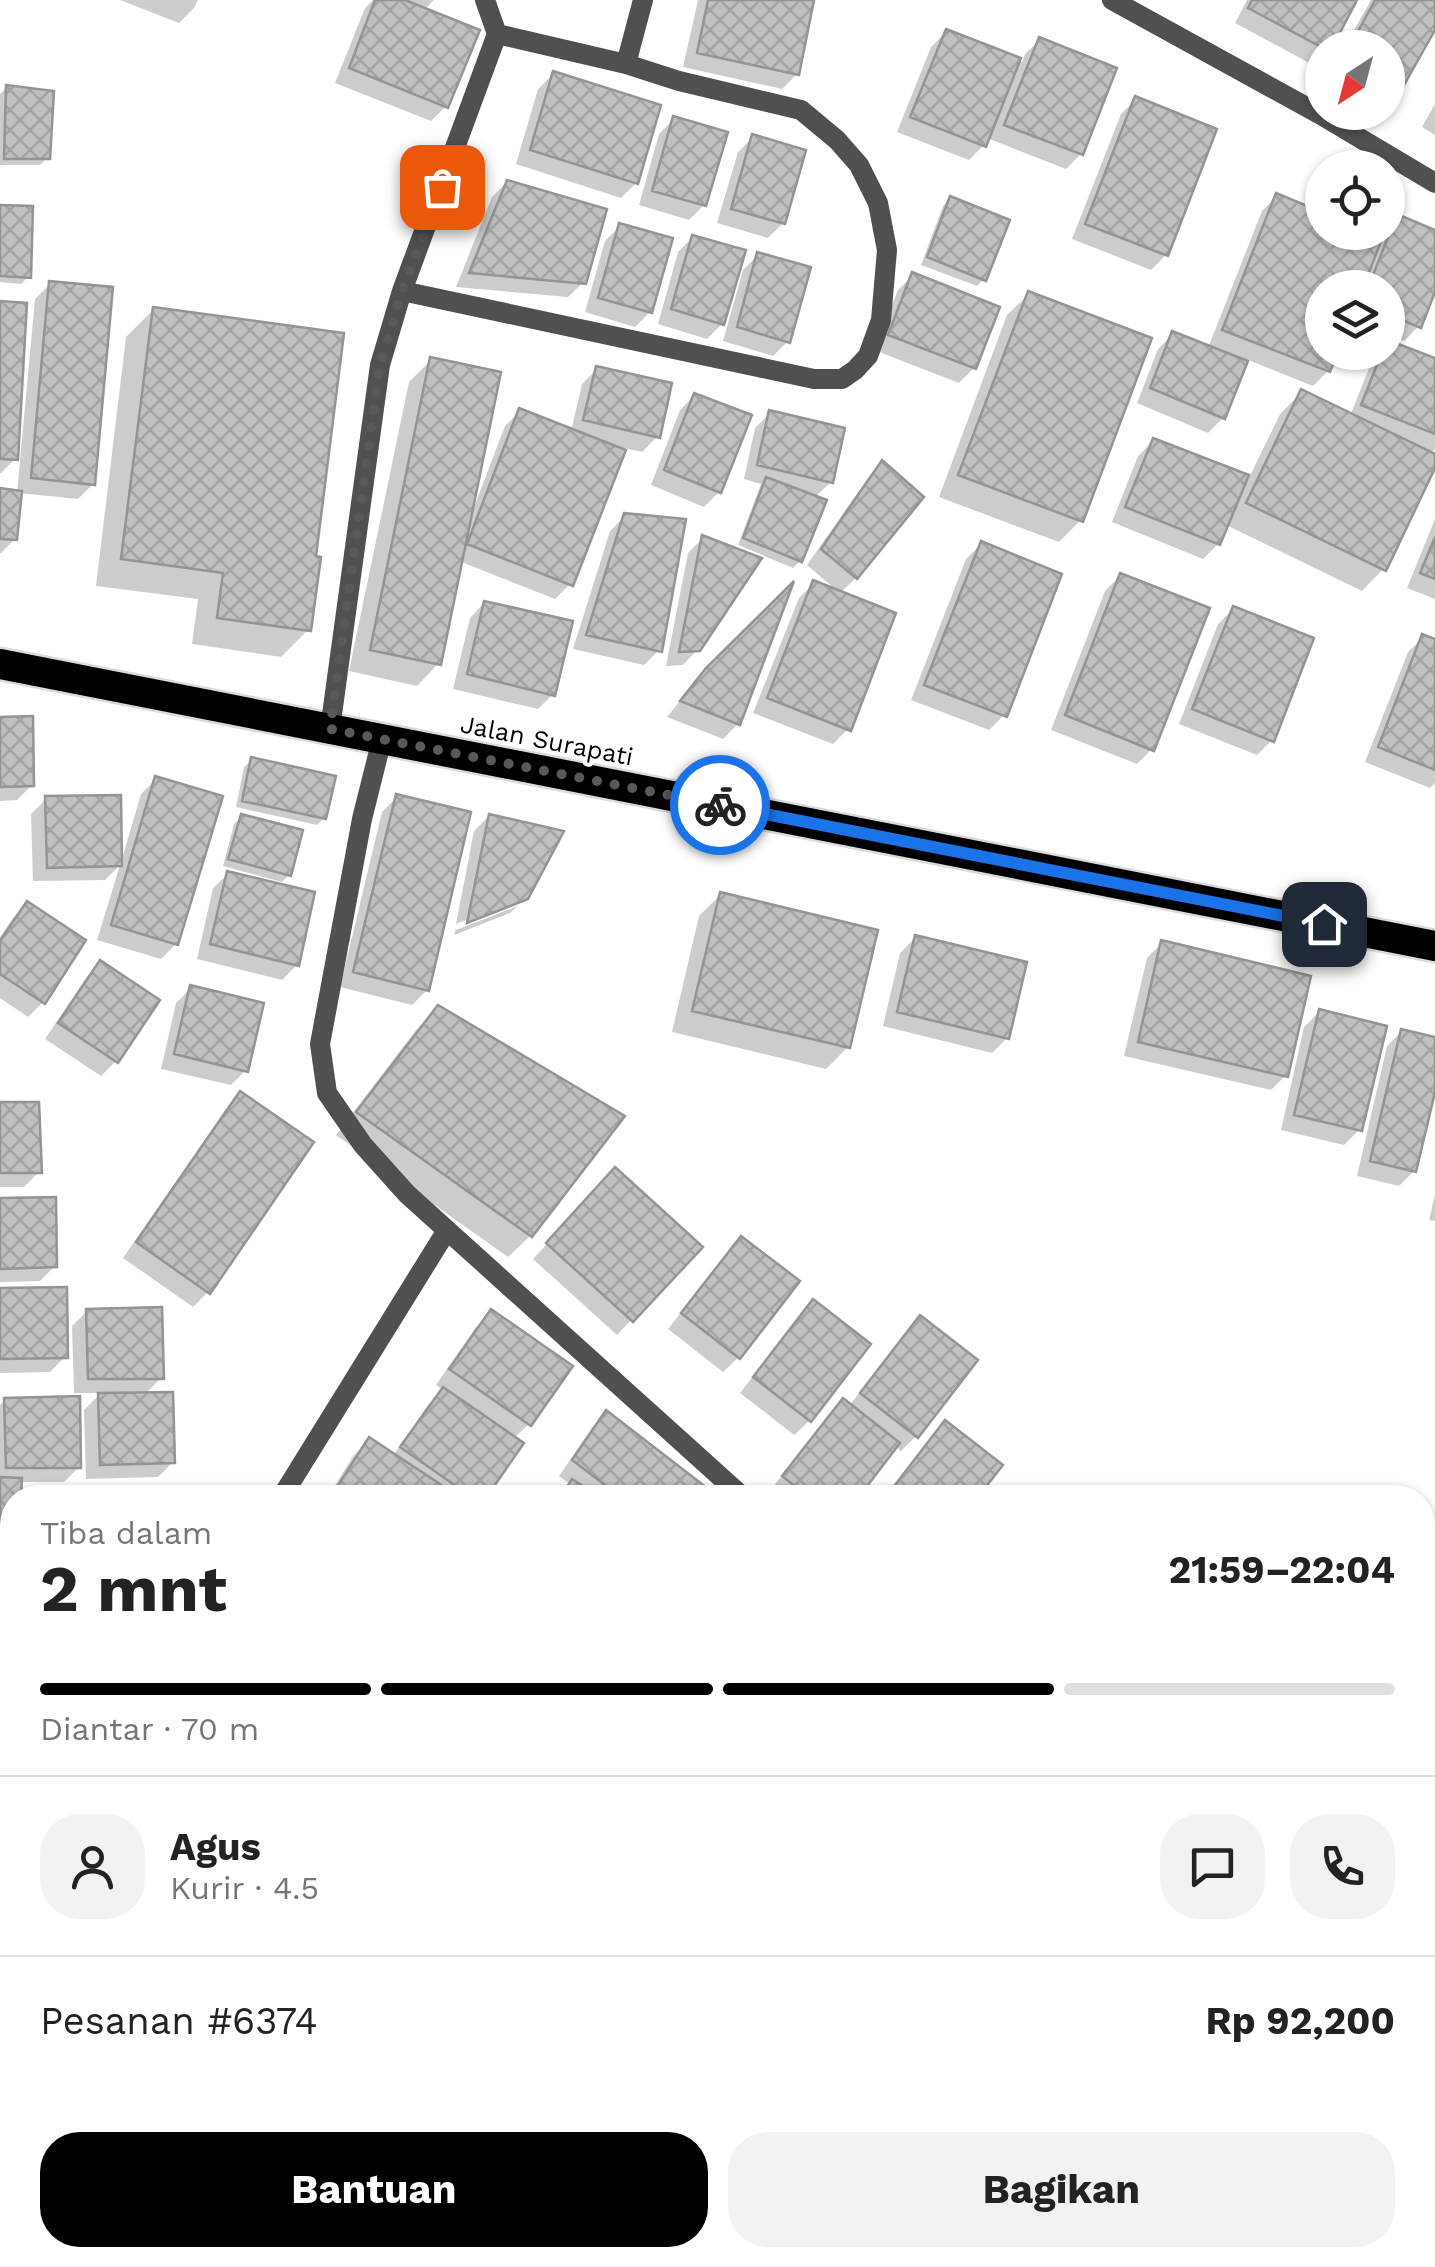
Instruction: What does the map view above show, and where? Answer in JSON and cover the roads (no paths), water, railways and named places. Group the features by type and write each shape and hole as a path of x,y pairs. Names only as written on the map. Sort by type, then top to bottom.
{"highway":[{"name":"Jalan Surapati","path":"0,664 1435,946"}],"street":[{"path":"330,729 380,365 402,291 497,34 486,0"},
{"path":"626,64 643,0"},
{"path":"1113,0 1435,183"},
{"path":"402,291 814,379 842,379 868,356 881,320 887,250 878,203 859,166 838,140 801,110 497,34"},
{"path":"382,739 362,818 320,1044 327,1094 362,1144 408,1194 730,1485"},
{"path":"290,1485 446,1230"}]}
